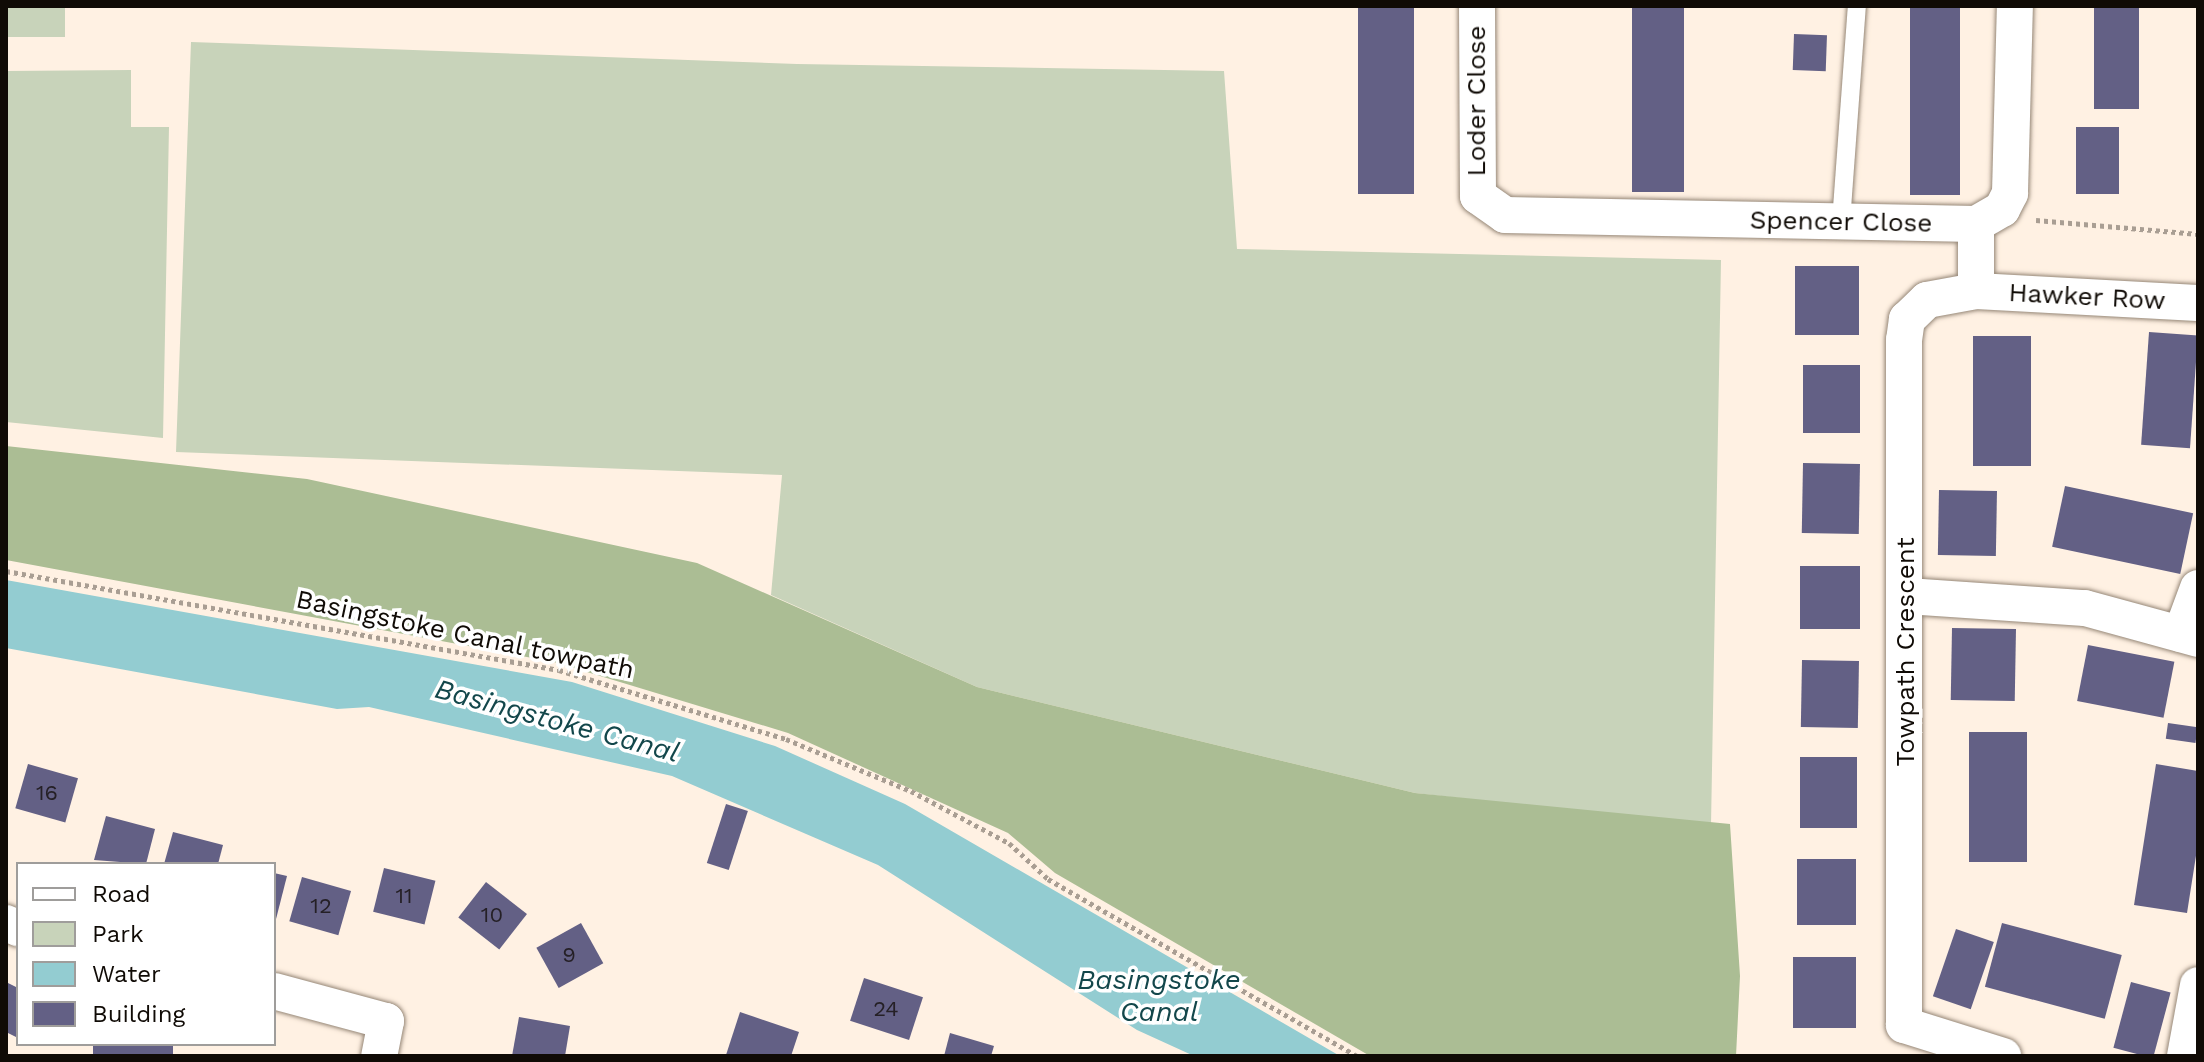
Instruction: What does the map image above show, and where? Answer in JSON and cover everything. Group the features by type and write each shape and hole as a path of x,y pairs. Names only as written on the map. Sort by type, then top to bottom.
{"street":[{"name":"Loder Close","path":"1477,6 1478,196"},
{"path":"1976,291 1989,217 2013,167 2015,6"},
{"name":"Spencer Close","path":"1478,196 1515,219 1841,222 1989,217"},
{"name":"Hawker Row","path":"1976,291 2198,303"},
{"name":"Towpath Crescent","path":"1976,291 1927,300 1907,319 1904,1025 2003,1056"},
{"path":"1907,596 2085,608 2190,636 2198,588"},
{"path":"2185,1056 2198,985"},
{"path":"276,992 386,1021 379,1056"}],"lane":[{"path":"1841,222 1857,6"}],"path":[{"path":"1989,217 2198,234"},
{"name":"Basingstoke Canal towpath","path":"6,571 559,670 786,739 911,791 1009,843 1048,879 1357,1056"}],"green space":[{"path":"6,6 65,6 65,37 6,37"},
{"path":"191,42 797,64 1224,71 1237,249 1721,260 1711,826 1415,793 977,687 771,595 782,475 176,452"},
{"path":"131,70 131,127 169,127 163,438 6,422 6,71"},
{"path":"6,446 307,479 697,563 977,687 1415,793 1730,824 1740,976 1736,1056 1370,1056 1055,873 1008,833 788,733 554,662 6,560"}],"water":[{"name":"Basingstoke Canal","path":"6,580 572,682 775,746 905,804 1340,1056 1194,1056 1137,1030 878,865 672,776 369,707 337,709 6,648"}],"building":[{"path":"1358,6 1414,6 1414,194 1358,194"},
{"path":"1632,6 1684,6 1684,192 1632,192"},
{"path":"1910,6 1960,6 1960,195 1910,195"},
{"path":"2094,6 2139,6 2139,109 2094,109"},
{"path":"1794,34 1827,35 1826,71 1793,70"},
{"path":"2076,127 2119,127 2119,194 2076,194"},
{"path":"1795,266 1859,266 1859,335 1795,335"},
{"path":"2149,332 2198,335 2190,448 2141,445"},
{"path":"1973,336 2031,336 2031,466 1973,466"},
{"path":"1803,365 1860,365 1860,433 1803,433"},
{"path":"1803,463 1860,464 1859,534 1802,533"},
{"path":"2065,486 2193,513 2180,574 2052,547"},
{"path":"1939,490 1997,491 1996,556 1938,555"},
{"path":"1800,566 1860,566 1860,629 1800,629"},
{"path":"1952,628 2016,629 2015,701 1951,700"},
{"path":"2088,645 2174,662 2164,718 2077,701"},
{"path":"1802,660 1859,661 1858,728 1801,727"},
{"path":"2168,723 2198,727 2195,743 2166,739"},
{"path":"1969,732 2027,732 2027,862 1969,862"},
{"path":"1800,757 1857,757 1857,828 1800,828"},
{"path":"28,764 78,778 65,823 15,808"},
{"path":"2156,764 2198,771 2198,843 2187,913 2134,905"},
{"path":"726,804 748,811 729,870 707,863"},
{"path":"106,816 155,829 147,862 94,860"},
{"path":"173,832 223,845 219,862 165,862"},
{"path":"1797,859 1856,859 1856,925 1797,925"},
{"path":"384,868 435,881 425,924 373,912"},
{"path":"276,873 287,876 276,919"},
{"path":"302,877 351,891 338,935 289,921"},
{"path":"486,882 527,914 499,949 458,917"},
{"path":"581,923 603,963 559,988 536,948"},
{"path":"2002,923 2122,955 2105,1019 1985,987"},
{"path":"1956,929 1994,942 1971,1009 1933,996"},
{"path":"1793,957 1856,957 1856,1028 1793,1028"},
{"path":"864,978 923,997 909,1040 850,1021"},
{"path":"6,982 16,987 16,1037 6,1032"},
{"path":"2131,982 2171,993 2154,1056 2113,1048"},
{"path":"740,1012 799,1032 791,1056 726,1055"},
{"path":"519,1017 570,1026 565,1056 512,1056"},
{"path":"950,1033 994,1046 991,1056 944,1056"},
{"path":"93,1046 173,1046 173,1056 93,1056"}]}
